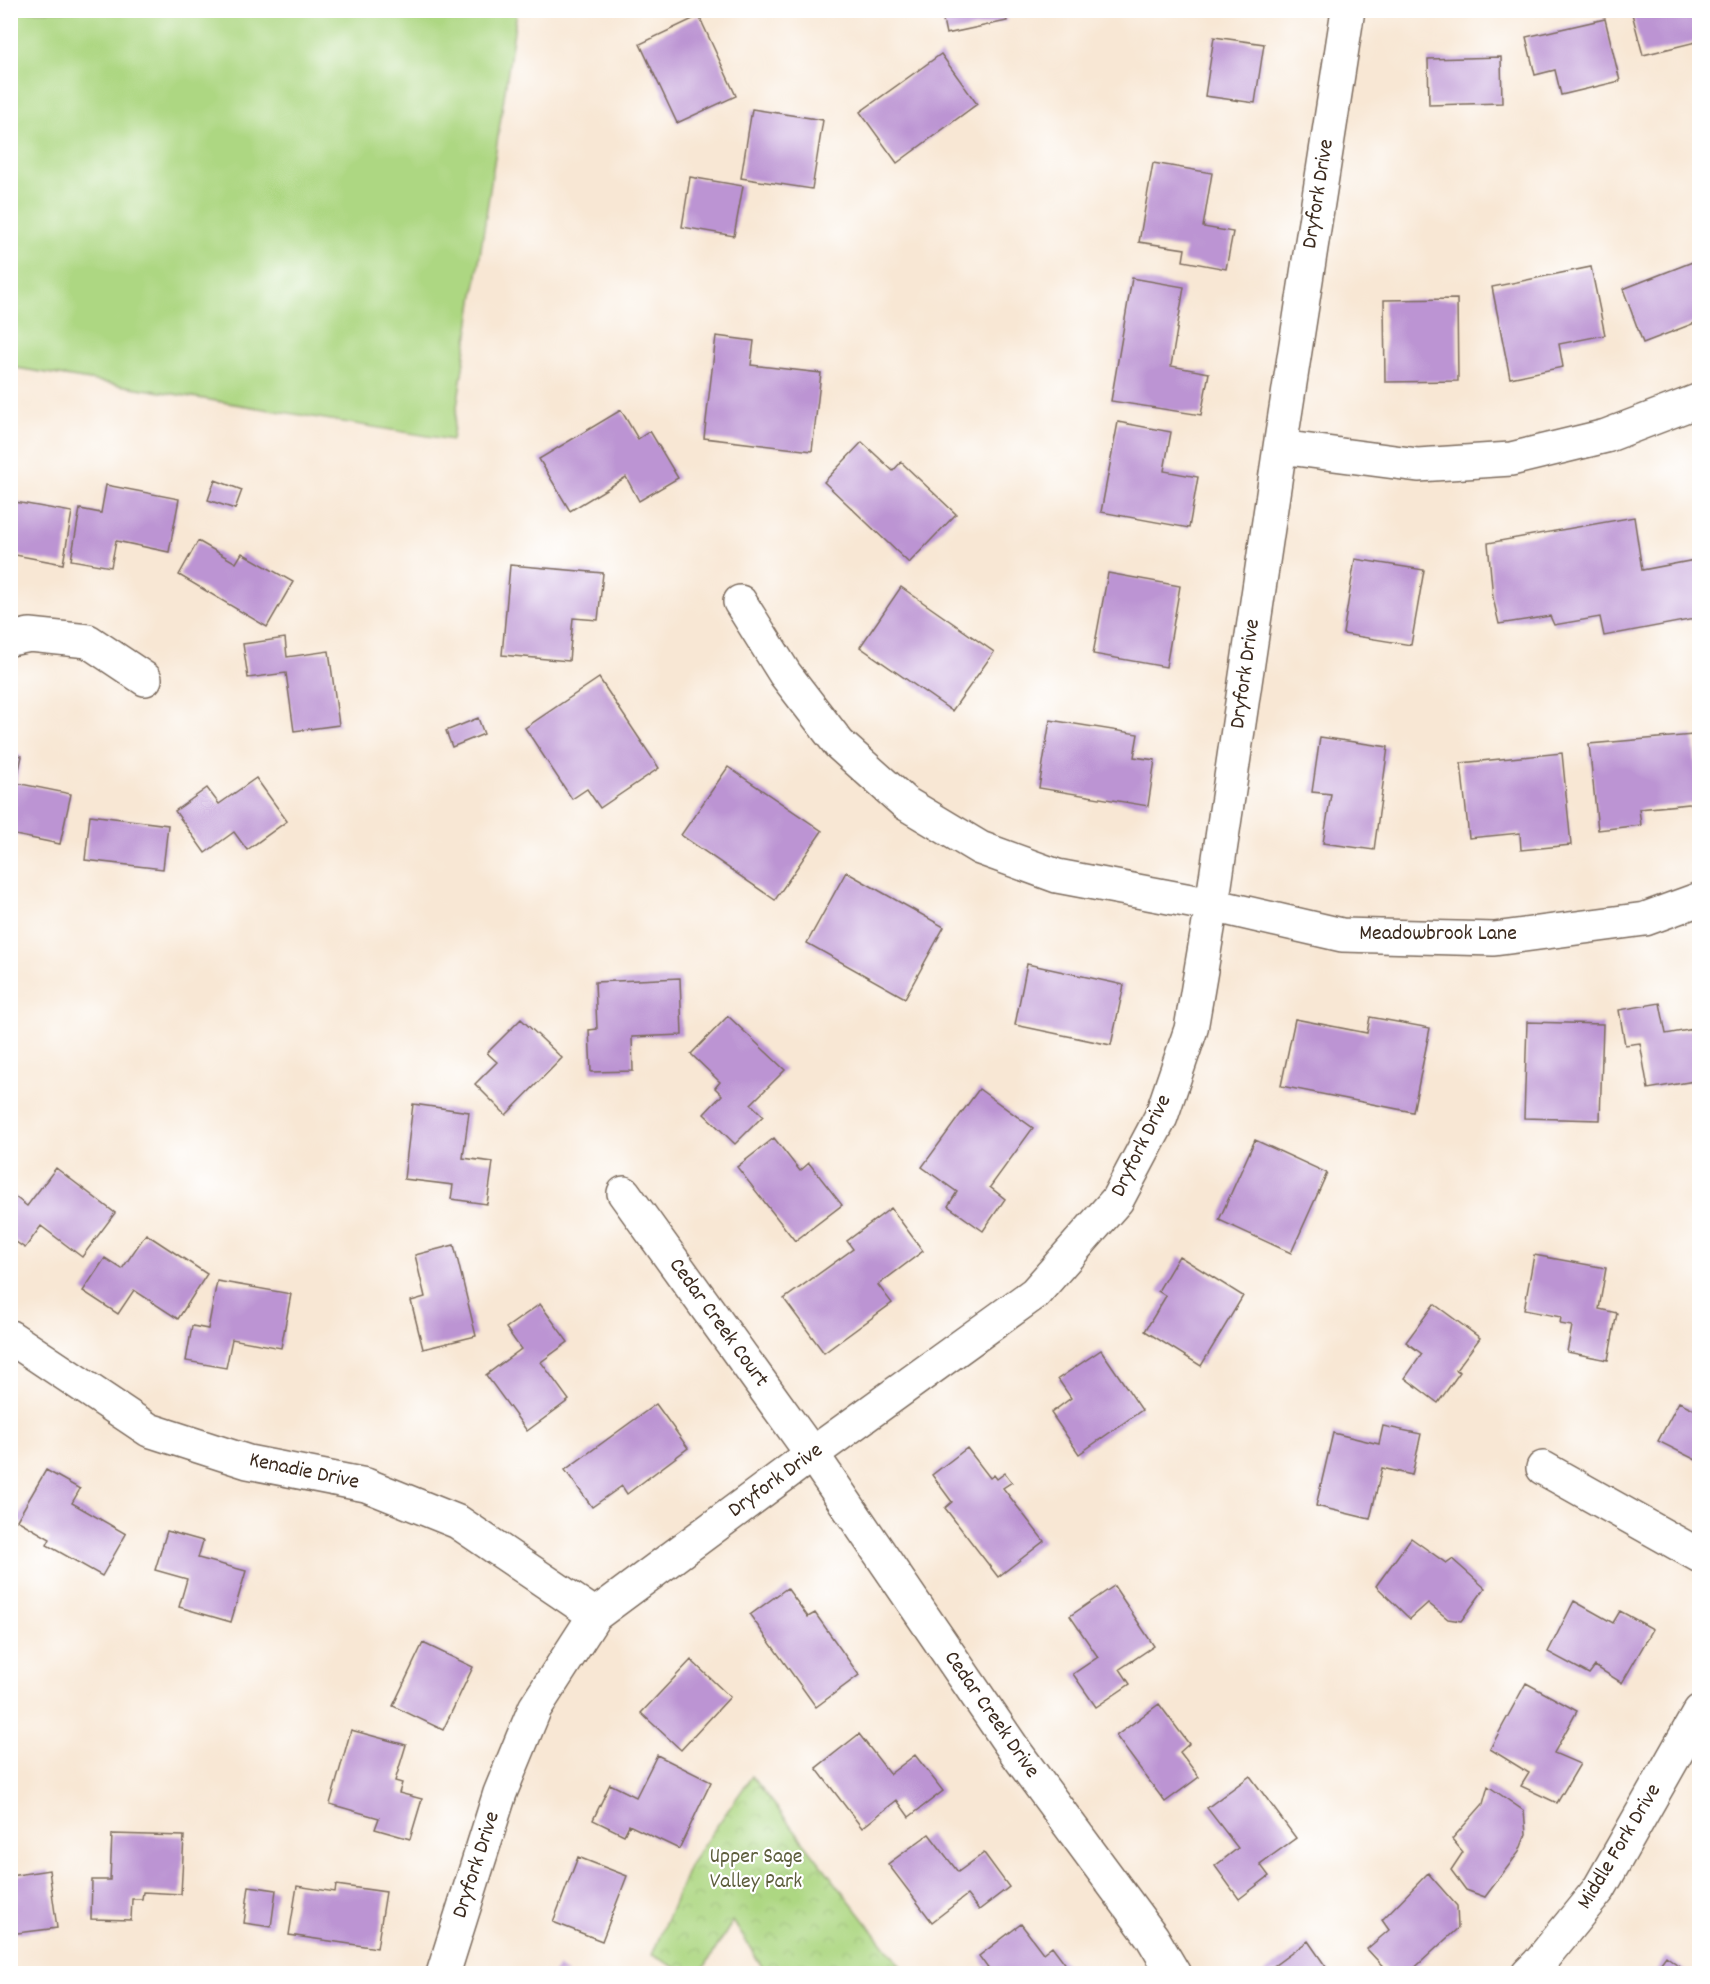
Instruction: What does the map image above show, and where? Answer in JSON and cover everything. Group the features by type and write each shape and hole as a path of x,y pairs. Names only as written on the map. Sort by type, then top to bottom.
{"street":[{"name":"Dryfork Drive","path":"443,1974 500,1793 535,1707 595,1615 1035,1293 1117,1200 1161,1118 1191,1029 1348,10"},
{"path":"1280,447 1418,465 1511,459 1606,436 1700,400"},
{"name":"Meadowbrook Lane","path":"740,602 785,674 838,744 905,802 980,848 1057,876 1212,904 1342,934 1494,939 1645,919 1700,899"},
{"path":"10,639 30,635 88,641 145,679"},
{"name":"Cedar Creek Court","path":"624,1193 812,1454"},
{"name":"Kenadie Drive","path":"10,1336 149,1430 248,1462 366,1485 458,1522 595,1615"},
{"name":"Cedar Creek Drive","path":"812,1454 1017,1754 1152,1938 1174,1974"},
{"path":"1543,1468 1700,1556"},
{"name":"Middle Fork Drive","path":"1528,1974 1599,1889 1700,1711"}],"green space":[{"path":"10,11 517,11 452,440 11,367"},
{"name":"Upper Sage Valley Park","path":"752,1776 906,1973 766,1973 733,1921 701,1973 686,1973 652,1955 690,1864"}],"building":[{"path":"941,10 1005,10 1007,21 946,34"},
{"path":"1631,10 1700,10 1700,41 1643,55"},
{"path":"699,16 736,96 677,123 640,44"},
{"path":"1605,19 1620,81 1561,95 1555,70 1535,75 1526,37"},
{"path":"1214,37 1264,44 1255,103 1205,96"},
{"path":"941,54 977,104 897,163 860,112"},
{"path":"1501,57 1502,103 1429,105 1428,59"},
{"path":"752,109 823,120 812,189 741,178"},
{"path":"1153,163 1212,173 1203,227 1233,232 1226,269 1183,261 1185,249 1139,242"},
{"path":"690,177 743,186 734,236 682,227"},
{"path":"1695,261 1700,273 1700,321 1643,343 1623,289"},
{"path":"1591,267 1605,335 1559,344 1563,367 1510,378 1492,287"},
{"path":"1132,278 1184,287 1171,366 1209,373 1201,415 1111,401"},
{"path":"1457,299 1458,381 1385,382 1384,300"},
{"path":"716,336 754,341 751,365 821,373 812,451 704,438"},
{"path":"621,410 638,439 650,431 678,478 639,501 626,477 570,511 539,459"},
{"path":"1118,422 1171,432 1164,471 1198,477 1189,528 1101,512"},
{"path":"862,442 893,471 901,462 956,514 909,563 824,482"},
{"path":"215,480 242,490 235,509 208,500"},
{"path":"106,485 179,499 169,552 116,541 111,567 71,560 80,509 101,513"},
{"path":"15,502 72,512 63,564 10,554 10,511 13,511"},
{"path":"1634,517 1642,570 1700,559 1700,618 1604,636 1600,617 1554,625 1550,616 1499,624 1493,598 1488,543"},
{"path":"198,541 236,563 242,553 293,582 267,627 179,575"},
{"path":"1355,559 1424,570 1411,645 1343,634"},
{"path":"510,565 603,573 598,620 573,618 569,661 502,655"},
{"path":"1108,573 1180,586 1166,667 1093,654"},
{"path":"901,587 994,652 952,711 860,647"},
{"path":"285,638 287,657 329,651 339,725 294,731 286,673 248,678 243,644"},
{"path":"599,678 659,768 600,808 587,789 572,799 525,728"},
{"path":"478,718 484,734 452,747 446,731"},
{"path":"1050,720 1138,734 1134,757 1155,760 1148,806 1039,788"},
{"path":"1693,735 1699,803 1639,809 1641,825 1598,830 1589,744"},
{"path":"1320,737 1388,747 1374,850 1323,843 1331,794 1312,792"},
{"path":"10,753 22,756 16,783 71,794 60,844 10,834"},
{"path":"1562,753 1571,845 1521,850 1520,833 1469,838 1461,763"},
{"path":"728,767 822,831 775,900 681,835"},
{"path":"256,778 287,821 247,850 234,832 205,853 175,811 207,788 219,804"},
{"path":"90,815 168,825 163,869 85,860"},
{"path":"846,872 944,927 905,998 807,943"},
{"path":"1027,964 1124,985 1111,1045 1015,1025"},
{"path":"680,978 682,1035 632,1037 633,1071 591,1072 589,1030 597,1029 595,982"},
{"path":"1660,1003 1666,1034 1700,1028 1700,1080 1648,1089 1640,1043 1625,1045 1619,1010"},
{"path":"728,1016 785,1070 751,1104 763,1116 735,1144 704,1114 722,1095 715,1088 720,1082 691,1054"},
{"path":"1370,1017 1430,1028 1413,1112 1281,1086 1295,1019 1367,1033"},
{"path":"521,1019 562,1058 506,1115 475,1084 497,1062 487,1053"},
{"path":"1527,1022 1603,1024 1600,1120 1524,1118"},
{"path":"979,1089 1033,1128 990,1187 1005,1199 983,1231 948,1206 957,1192 922,1167"},
{"path":"413,1104 469,1112 463,1158 493,1162 487,1204 451,1199 453,1185 404,1179"},
{"path":"774,1138 800,1171 809,1163 842,1205 795,1241 737,1167"},
{"path":"1255,1140 1327,1173 1291,1253 1219,1220"},
{"path":"56,1168 115,1213 82,1257 41,1226 25,1248 10,1238 10,1193 27,1206"},
{"path":"891,1208 923,1251 878,1285 892,1303 824,1353 784,1299 853,1249 847,1241"},
{"path":"146,1234 207,1274 178,1319 134,1290 118,1314 83,1291 105,1258 122,1269"},
{"path":"454,1245 476,1336 423,1349 411,1301 425,1297 415,1255"},
{"path":"1534,1255 1606,1268 1599,1309 1617,1313 1608,1360 1567,1352 1572,1326 1560,1324 1561,1317 1524,1310"},
{"path":"1179,1256 1243,1296 1201,1366 1145,1331 1166,1296 1158,1291"},
{"path":"217,1281 291,1294 281,1348 232,1339 226,1368 186,1361 192,1326 208,1329"},
{"path":"540,1304 568,1342 541,1362 569,1400 527,1431 486,1375 521,1349 506,1328"},
{"path":"1434,1304 1480,1338 1456,1370 1460,1372 1438,1403 1405,1378 1422,1354 1406,1342"},
{"path":"1101,1350 1142,1410 1079,1454 1051,1413 1071,1398 1058,1379"},
{"path":"1679,1402 1700,1412 1700,1462 1658,1441"},
{"path":"656,1404 688,1448 627,1494 622,1486 592,1507 565,1470"},
{"path":"1383,1426 1421,1434 1412,1475 1382,1468 1370,1519 1316,1506 1333,1433 1379,1444"},
{"path":"967,1448 990,1478 994,1475 997,1479 1005,1473 1012,1482 1003,1488 1044,1541 998,1577 945,1508 952,1502 932,1475"},
{"path":"46,1470 80,1489 72,1503 126,1534 102,1576 47,1545 50,1539 17,1520"},
{"path":"167,1531 203,1541 198,1558 246,1571 231,1622 179,1607 187,1579 155,1570"},
{"path":"1411,1538 1446,1563 1452,1559 1485,1588 1461,1621 1448,1619 1428,1603 1410,1619 1376,1586"},
{"path":"1114,1586 1154,1646 1120,1669 1130,1684 1096,1707 1073,1674 1098,1657 1070,1616"},
{"path":"787,1588 808,1617 815,1613 859,1675 816,1707 750,1615"},
{"path":"1574,1601 1613,1623 1620,1611 1653,1629 1622,1683 1595,1666 1589,1674 1548,1652"},
{"path":"423,1643 473,1667 443,1730 393,1706"},
{"path":"691,1660 730,1697 681,1750 641,1713"},
{"path":"1526,1683 1577,1711 1554,1753 1580,1764 1557,1803 1521,1786 1529,1773 1490,1749"},
{"path":"1159,1704 1189,1744 1180,1752 1199,1777 1165,1802 1116,1736"},
{"path":"351,1730 406,1745 395,1781 402,1783 399,1793 422,1799 410,1839 375,1829 379,1818 330,1804"},
{"path":"859,1734 890,1774 915,1755 943,1791 909,1817 897,1800 862,1828 816,1768"},
{"path":"657,1755 711,1782 679,1849 629,1825 624,1835 593,1820 610,1784 636,1797"},
{"path":"1250,1776 1296,1838 1260,1864 1269,1876 1239,1899 1215,1866 1238,1848 1207,1808"},
{"path":"1488,1786 1524,1811 1526,1834 1519,1852 1485,1897 1466,1890 1451,1870 1463,1852 1452,1839 1483,1804"},
{"path":"112,1834 184,1836 181,1894 143,1892 142,1899 132,1899 131,1920 91,1919 92,1880 110,1880"},
{"path":"929,1834 958,1872 984,1853 1009,1887 979,1910 967,1895 932,1922 888,1864"},
{"path":"578,1857 627,1876 602,1941 553,1922"},
{"path":"49,1870 57,1928 10,1934 10,1876"},
{"path":"1428,1873 1457,1906 1458,1928 1408,1974 1390,1974 1367,1949 1389,1930 1382,1920"},
{"path":"336,1885 386,1892 377,1948 289,1935 297,1886 335,1892"},
{"path":"249,1886 276,1890 271,1927 244,1923"},
{"path":"1021,1924 1043,1953 1052,1946 1073,1974 992,1974 979,1956"},
{"path":"1308,1941 1331,1974 1263,1974"},
{"path":"1666,1956 1690,1974 1653,1974"},
{"path":"1700,1964 1700,1974 1692,1974"},
{"path":"557,1967 568,1974 553,1974"}]}
